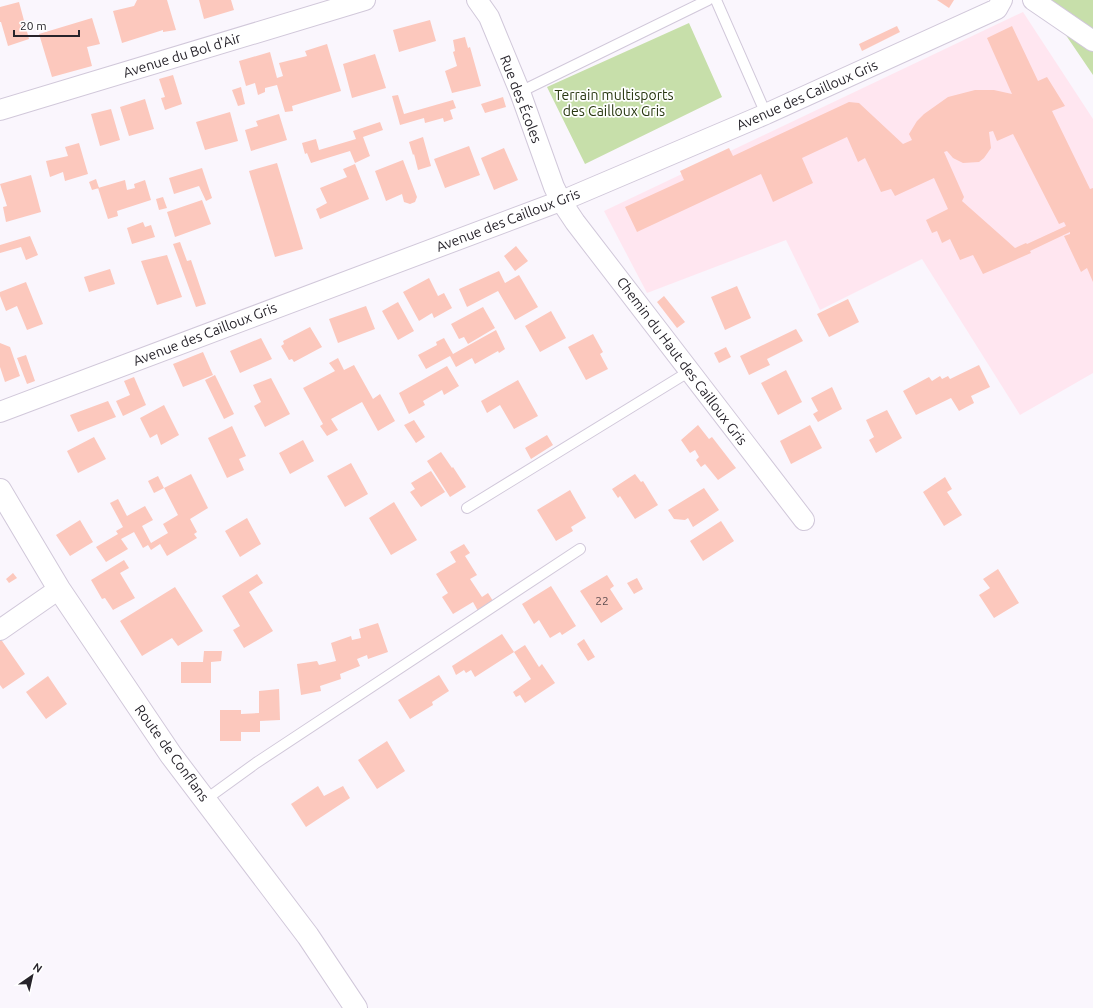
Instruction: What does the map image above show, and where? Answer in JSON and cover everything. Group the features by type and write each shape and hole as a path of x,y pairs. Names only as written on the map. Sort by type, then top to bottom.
{"main road":[{"name":"Route de Conflans","path":"0,490 59,589 167,749 308,936 356,1008"}],"street":[{"name":"Avenue du Bol d'Air","path":"0,110 365,0"},
{"name":"Rue des Écoles","path":"477,0 489,17 520,92 561,201"},
{"name":"Avenue des Cailloux Gris","path":"0,412 561,201 766,114 997,9 1002,0"},
{"path":"1033,0 1093,41"},
{"name":"Chemin du Haut des Cailloux Gris","path":"561,201 575,222 804,520"},
{"path":"0,630 59,589"}],"lane":[{"path":"520,92 708,0"},
{"path":"716,0 766,114"},
{"path":"467,508 690,371"},
{"path":"205,800 256,763 580,549"}],"shaded area":[{"path":"1023,12 1093,119 1093,373 1020,415 922,259 820,310 786,240 647,293 604,211"}],"green space":[{"path":"1042,0 1093,0 1093,75"},
{"name":"Terrain multisports des Cailloux Gris","path":"689,23 722,97 585,164 547,87"}],"building":[{"path":"137,0 167,0 176,30 163,32 163,30 122,43 113,11 134,6"},
{"path":"199,0 231,0 234,10 204,19"},
{"path":"937,0 954,0 949,8"},
{"path":"19,2 29,39 8,46 0,22 0,7"},
{"path":"92,18 100,44 87,47 92,66 52,77 39,34"},
{"path":"430,20 436,41 399,52 393,30"},
{"path":"897,26 900,32 862,51 859,44"},
{"path":"1012,26 1038,81 1047,77 1065,106 1052,111 1090,189 1093,188 1093,282 1087,268 1081,272 1064,236 1070,234 1070,232 1030,251 1031,253 983,274 973,255 960,260 950,239 942,243 937,231 932,233 926,220 948,209 934,178 895,196 891,189 881,192 865,158 858,162 847,137 802,158 813,183 773,202 761,174 637,232 625,207 684,180 680,171 729,148 733,156 849,102 859,103 903,144 912,140 909,134 917,121 924,114 948,97 975,90 994,90 1012,94 987,38","holes":["993,131 997,141 1013,134 1059,224 1064,222 1066,226 1015,248 962,201 964,197 944,152 947,151 953,158 963,163 979,162 991,148 989,132"]},
{"path":"465,37 468,48 470,47 481,86 452,93 445,71 457,66 453,52 455,51 453,40"},
{"path":"327,44 341,91 292,106 293,111 285,112 277,85 265,88 265,92 258,95 255,83 246,86 239,61 270,52 277,78 283,76 279,63 307,56 305,51"},
{"path":"375,54 386,88 352,98 343,64"},
{"path":"173,75 182,104 165,110 161,98 165,97 159,79"},
{"path":"241,87 245,104 238,106 232,90"},
{"path":"398,95 404,114 453,100 456,108 450,110 453,119 444,122 443,118 425,123 424,118 400,125 392,96"},
{"path":"503,97 506,107 485,113 481,104"},
{"path":"145,99 154,129 129,136 120,107"},
{"path":"111,109 120,140 100,146 91,114"},
{"path":"230,112 238,141 205,150 196,122"},
{"path":"279,114 287,140 251,151 245,130 258,126 256,121"},
{"path":"380,122 383,130 363,137 370,156 355,163 350,151 311,163 307,153 305,154 302,143 316,139 319,150 356,139 353,131"},
{"path":"423,137 431,166 418,170 409,142"},
{"path":"79,143 88,174 65,181 63,172 50,177 46,161 68,156 65,147"},
{"path":"469,146 480,175 445,188 434,159"},
{"path":"504,148 518,180 494,190 481,158"},
{"path":"403,160 417,197 415,202 410,204 404,202 402,194 386,201 375,171"},
{"path":"277,163 303,249 275,257 249,171"},
{"path":"355,164 369,199 320,219 316,209 327,203 320,188 347,177 343,169"},
{"path":"202,168 212,198 206,201 199,186 174,194 169,178"},
{"path":"31,175 41,212 6,222 3,207 7,206 0,184"},
{"path":"96,179 99,188 92,190 89,182"},
{"path":"125,180 127,190 135,188 134,184 145,180 151,200 117,211 118,216 108,219 98,188"},
{"path":"163,197 167,208 159,210 156,199"},
{"path":"202,200 211,224 175,237 167,212"},
{"path":"143,222 145,227 151,225 155,237 132,244 127,228"},
{"path":"30,236 38,255 26,260 21,247 0,253 0,245"},
{"path":"180,242 187,261 191,260 206,304 196,307 173,244"},
{"path":"516,246 528,261 515,271 504,256"},
{"path":"167,255 182,297 157,305 141,261"},
{"path":"110,269 115,284 89,292 84,277"},
{"path":"499,271 505,283 519,275 538,307 515,320 498,291 467,307 459,289"},
{"path":"429,278 438,296 444,293 452,308 434,318 432,313 419,321 403,292"},
{"path":"26,282 43,324 27,330 17,306 6,311 0,296 0,292"},
{"path":"737,286 751,318 725,330 711,297"},
{"path":"664,296 685,322 677,328 657,302"},
{"path":"848,299 859,322 829,337 817,314"},
{"path":"398,302 414,331 398,340 382,311"},
{"path":"366,306 375,329 338,343 329,319"},
{"path":"483,307 495,328 468,344 464,337 459,339 451,324"},
{"path":"551,311 566,338 540,352 525,326"},
{"path":"310,327 322,347 294,362 292,359 289,360 281,346 284,344 283,341"},
{"path":"796,329 803,341 767,359 770,365 749,375 740,356"},
{"path":"496,330 505,349 499,353 498,351 475,364 472,358 456,367 450,356 426,369 418,355 437,345 436,342 444,338 453,354"},
{"path":"593,334 603,352 600,354 608,369 586,380 568,347"},
{"path":"261,338 272,359 240,373 230,351"},
{"path":"0,343 10,347 20,376 5,382 0,367"},
{"path":"726,347 731,357 719,363 714,353"},
{"path":"203,352 213,375 183,387 173,364"},
{"path":"26,355 35,381 27,384 17,358"},
{"path":"338,358 344,370 354,365 373,399 380,394 395,421 378,431 362,402 331,419 338,430 327,436 320,426 323,424 303,388 335,371 329,363"},
{"path":"979,365 990,387 971,396 974,403 959,411 951,398 916,415 903,391 929,377 932,381 940,376 942,379 948,376 950,379"},
{"path":"447,366 459,386 444,395 442,390 423,401 425,405 409,414 399,393"},
{"path":"786,370 802,402 778,415 761,383"},
{"path":"215,375 234,414 224,419 205,380"},
{"path":"134,377 146,405 123,416 116,401 130,395 124,381"},
{"path":"271,378 290,414 265,427 254,406 261,402 253,385"},
{"path":"518,380 538,416 514,429 500,405 487,413 481,401"},
{"path":"832,387 842,409 818,422 813,414 818,411 811,398"},
{"path":"108,401 116,417 78,432 70,415"},
{"path":"164,405 179,435 161,445 157,434 150,438 140,418"},
{"path":"887,410 902,438 876,453 869,440 874,437 866,420"},
{"path":"414,420 425,437 416,443 404,425"},
{"path":"698,425 709,439 712,437 736,468 718,480 705,464 701,467 696,460 699,457 695,450 690,453 681,440"},
{"path":"810,425 822,448 791,464 780,441"},
{"path":"232,426 246,456 239,459 244,470 227,478 208,438"},
{"path":"547,435 553,445 531,459 525,448"},
{"path":"94,437 106,459 78,473 67,451"},
{"path":"303,440 314,461 290,474 279,453"},
{"path":"441,452 466,487 450,497 427,461"},
{"path":"351,463 368,494 345,507 327,476"},
{"path":"431,471 445,492 421,507 410,492 415,489 411,483"},
{"path":"191,474 208,508 190,519 197,532 194,534 197,538 167,556 160,544 151,550 148,545 143,548 134,532 121,539 128,549 106,562 96,547 118,534 116,531 123,527 110,503 118,499 127,516 145,506 153,520 142,526 151,543 168,533 163,524 178,515 164,488"},
{"path":"635,474 641,482 643,481 658,505 635,519 620,496 618,498 612,489"},
{"path":"158,476 164,488 154,493 148,481"},
{"path":"945,477 952,489 947,492 962,515 944,526 923,492"},
{"path":"704,488 719,510 693,527 688,518 685,520 674,519 668,510"},
{"path":"570,490 586,518 571,527 573,531 556,541 537,510"},
{"path":"394,502 417,540 391,555 369,518"},
{"path":"247,518 261,544 240,557 225,531"},
{"path":"80,520 93,542 70,556 56,535"},
{"path":"721,521 734,541 703,561 690,541"},
{"path":"464,544 470,553 465,556 477,575 470,579 482,597 488,593 493,601 478,611 473,602 453,614 442,597 448,593 436,574 456,562 450,552"},
{"path":"124,560 129,568 120,573 135,598 113,610 105,598 102,599 91,580"},
{"path":"998,569 1019,603 994,618 979,595 990,588 983,579"},
{"path":"13,573 17,578 9,583 6,579"},
{"path":"257,574 263,583 249,592 273,631 244,648 233,630 240,626 222,596"},
{"path":"607,575 614,586 610,589 623,609 601,623 580,591"},
{"path":"637,578 643,589 634,594 627,583"},
{"path":"551,586 576,626 562,635 560,632 550,638 539,620 534,624 522,604"},
{"path":"175,587 203,631 178,646 172,638 142,656 120,621"},
{"path":"378,623 388,652 368,659 367,655 357,659 360,666 340,674 341,679 320,686 321,691 301,695 297,664 317,661 319,665 336,661 331,643 351,636 352,640 361,638 359,629"},
{"path":"502,634 514,652 475,677 471,670 466,673 464,670 456,675 452,666"},
{"path":"0,638 25,674 3,689 0,685"},
{"path":"584,639 595,657 588,661 577,644"},
{"path":"525,645 539,667 542,664 555,683 525,703 520,695 516,697 513,692 531,679 514,652"},
{"path":"204,651 222,651 221,661 211,662 211,683 181,683 181,662 203,662"},
{"path":"439,675 449,691 432,702 433,705 410,719 398,700"},
{"path":"48,676 67,704 46,719 26,692"},
{"path":"279,689 280,720 260,721 260,732 241,732 241,741 220,741 220,710 241,710 241,714 259,713 259,691"},
{"path":"387,741 405,771 377,789 358,760"},
{"path":"318,786 324,796 343,786 350,798 306,827 291,804"}]}
